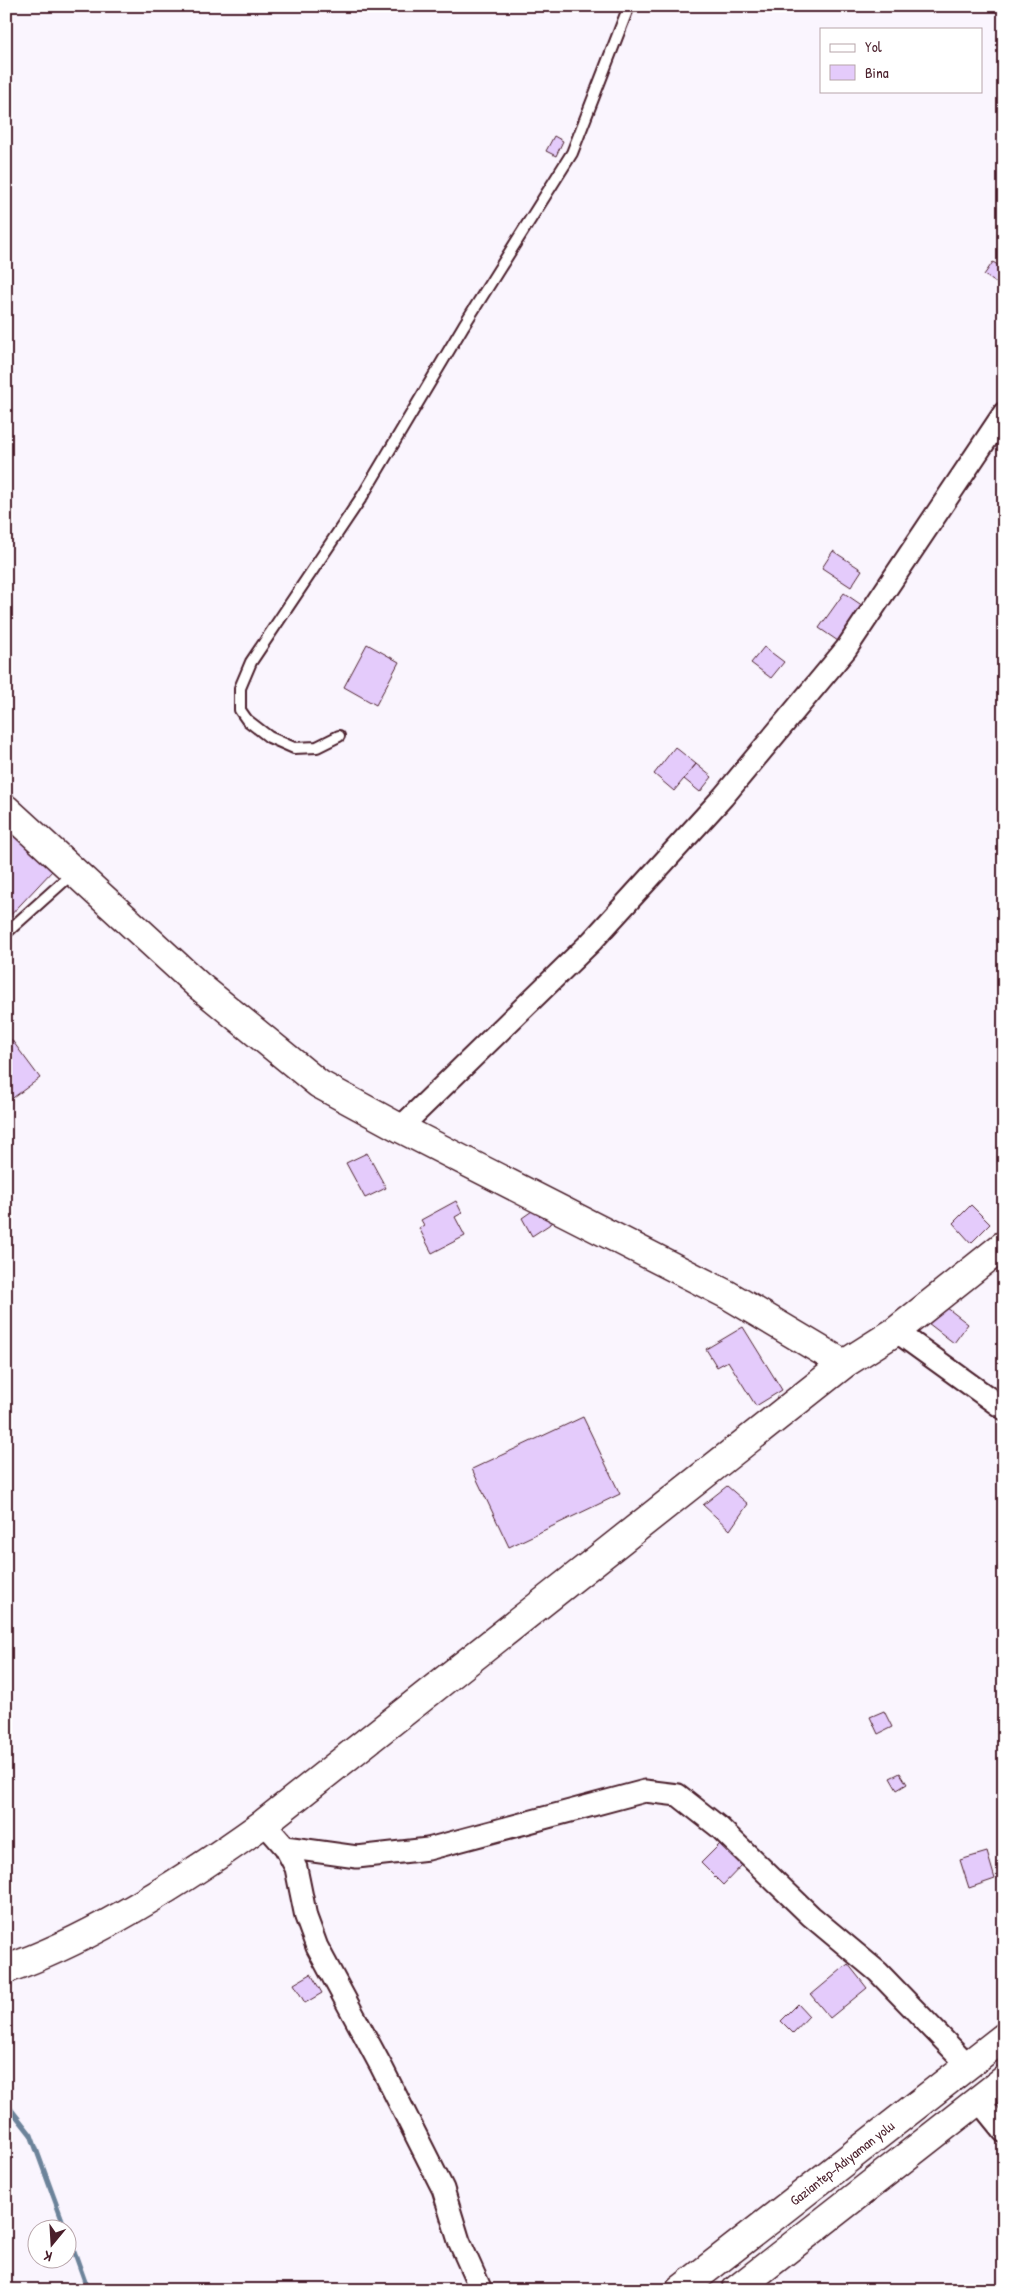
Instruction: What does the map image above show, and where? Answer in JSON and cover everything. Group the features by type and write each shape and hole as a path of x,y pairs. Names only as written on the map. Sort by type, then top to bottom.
{"main road":[{"path":"6,808 198,986 319,1084 400,1128 728,1295 844,1364"},
{"path":"6,1970 30,1961 108,1923 220,1855 264,1823 844,1364 896,1331 1004,1245"},
{"name":"Gaziantep-Adıyaman yolu","path":"680,2290 1004,2037"},
{"path":"736,2290 1004,2080"}],"street":[{"path":"400,1128 592,941 723,797 846,649 1004,413"},
{"path":"896,1331 1004,1409"},
{"path":"285,1846 357,1858 428,1849 645,1791 678,1795 720,1828 811,1916 878,1972 968,2065"},
{"path":"264,1823 285,1846 296,1868 306,1917 317,1947 381,2066 442,2190 459,2241 481,2290"},
{"path":"978,2100 1004,2132"}],"lane":[{"path":"339,736 317,747 294,748 269,737 247,720 240,710 240,688 251,662 363,495 464,325 572,153 629,6"},
{"path":"6,933 74,871"}],"building":[{"path":"554,136 563,141 556,156 546,151"},
{"path":"993,262 1004,269 1004,288 984,275"},
{"path":"833,551 862,570 851,587 822,568"},
{"path":"844,593 863,606 838,641 819,628"},
{"path":"367,644 399,662 376,705 344,687"},
{"path":"764,647 784,662 771,678 751,663"},
{"path":"675,747 696,764 674,791 654,774"},
{"path":"696,764 712,777 700,792 684,779"},
{"path":"6,827 53,870 6,920"},
{"path":"11,1039 40,1078 6,1103 6,1042"},
{"path":"367,1153 386,1188 365,1198 346,1163"},
{"path":"456,1201 462,1213 455,1217 465,1236 432,1253 419,1228 424,1225 421,1220"},
{"path":"971,1205 990,1224 971,1243 953,1223"},
{"path":"532,1211 555,1221 532,1236 522,1218"},
{"path":"942,1304 968,1324 954,1343 928,1323"},
{"path":"743,1327 782,1390 756,1406 728,1361 717,1367 706,1349"},
{"path":"583,1417 620,1494 509,1547 472,1469"},
{"path":"727,1486 748,1504 730,1530 703,1505"},
{"path":"884,1711 892,1727 878,1734 870,1717"},
{"path":"900,1773 907,1784 897,1790 890,1778"},
{"path":"722,1842 744,1863 723,1885 701,1863"},
{"path":"987,1852 995,1879 969,1888 960,1860"},
{"path":"848,1964 867,1988 830,2018 811,1995"},
{"path":"311,1974 322,1993 305,2003 294,1984"},
{"path":"798,2004 809,2016 793,2033 781,2021"}],"waterway":[{"path":"6,2103 31,2135 61,2218"},
{"path":"78,2262 88,2290"}]}
